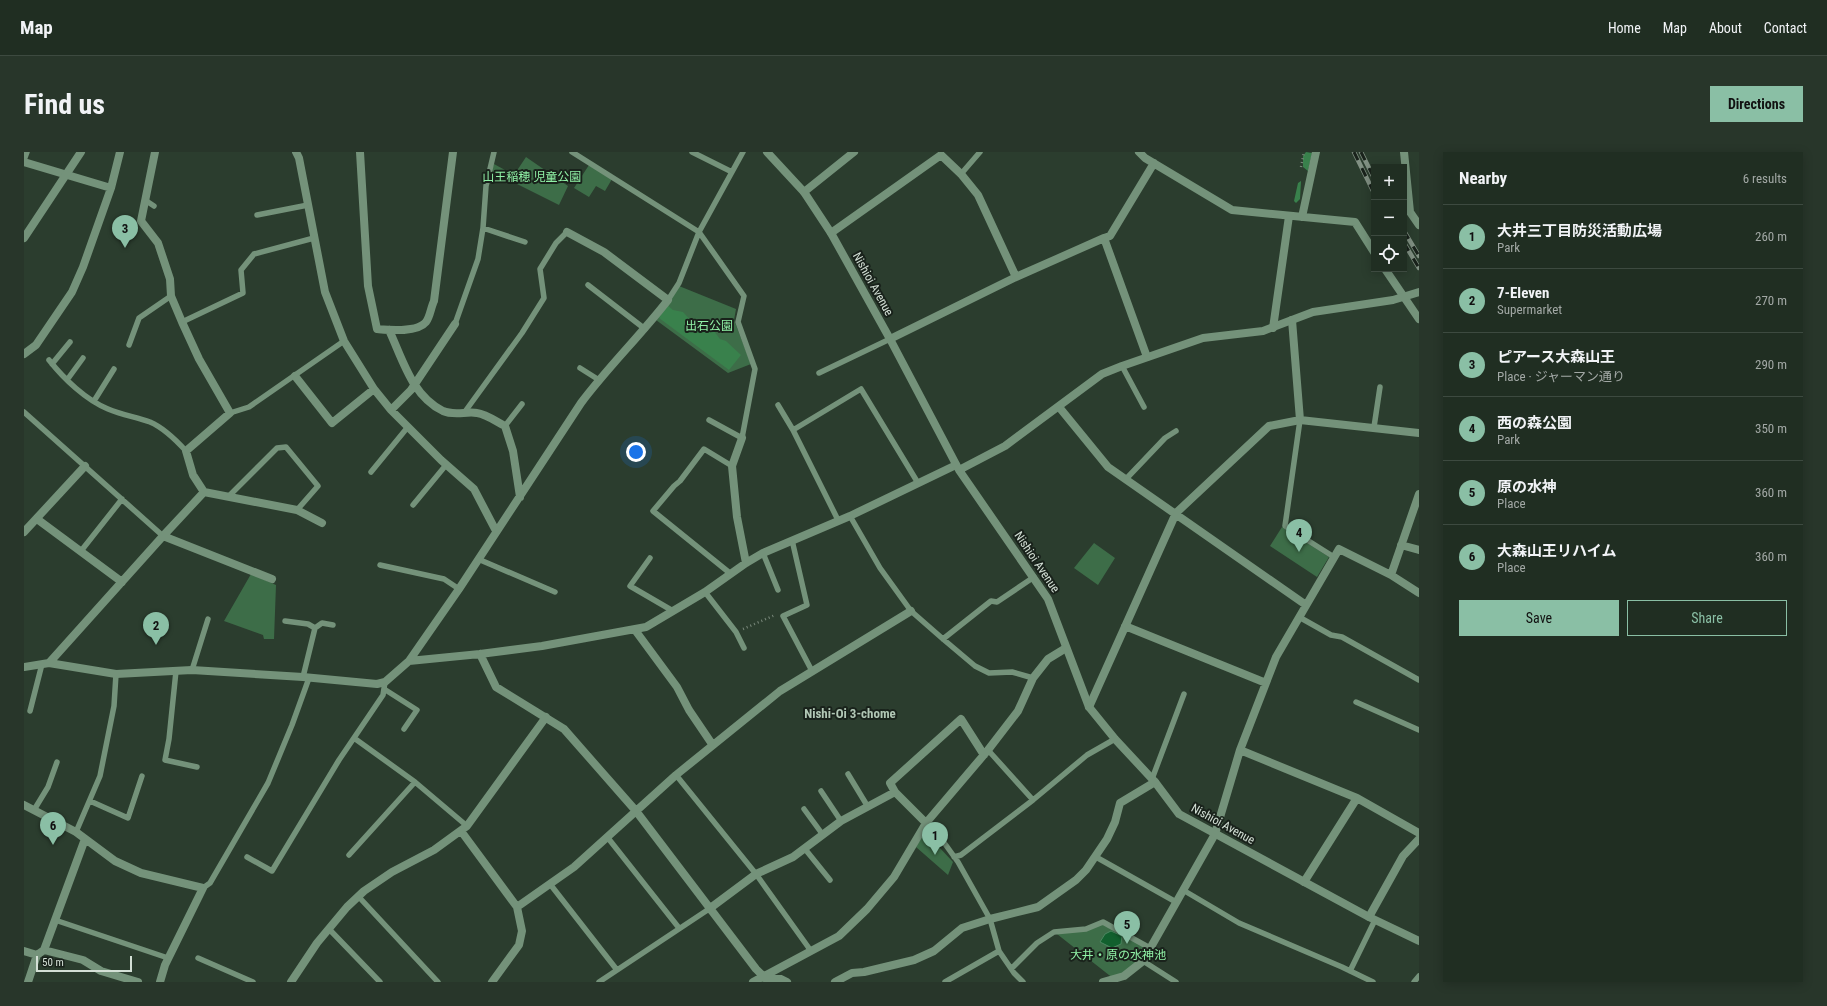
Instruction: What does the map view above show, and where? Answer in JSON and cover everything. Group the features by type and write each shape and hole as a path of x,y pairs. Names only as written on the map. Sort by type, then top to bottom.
{"street":[{"path":"24,238 81,152"},
{"path":"24,354 36,346 72,292 111,188 120,152"},
{"path":"155,152 141,221 158,243 170,279 171,296 182,322 199,359 230,413 186,451 193,475 204,492 297,510 322,523"},
{"path":"296,152 299,158 325,292 344,341 374,389 391,410 407,428 474,489 496,532"},
{"path":"360,152 368,286 377,329 390,330 416,328 426,322 434,301 453,152"},
{"name":"Nishioi Avenue","path":"767,152 804,192 831,233 890,339 958,467 1048,599 1089,707 1115,739 1153,780 1179,814 1372,919 1419,941"},
{"path":"804,192 854,152"},
{"path":"1139,152 1154,163 1232,210 1355,222 1371,247"},
{"path":"1302,217 1316,152"},
{"path":"1404,152 1410,212 1419,225"},
{"path":"831,233 942,155 961,174 978,195 1016,277"},
{"path":"24,161 111,188"},
{"path":"890,339 1016,277 1110,236 1154,163"},
{"path":"1272,328 1288,216"},
{"path":"24,667 46,663 116,674 192,670 306,677 384,685 409,660 459,589 581,404 599,380 645,329 668,300 604,252 567,232"},
{"path":"1104,238 1147,357"},
{"path":"1387,272 1419,319"},
{"path":"409,660 480,654 646,628 705,592 746,562 763,553 850,516 918,483 1005,446 1102,374 1203,338 1264,331 1313,312 1393,300 1416,293"},
{"path":"1292,320 1300,420"},
{"path":"391,410 414,385 455,324"},
{"path":"390,330 414,385 422,395 444,412 464,414 478,413 505,426 513,451 520,497"},
{"path":"295,376 332,422 374,389"},
{"path":"1059,407 1108,467 1306,605"},
{"path":"1089,707 1176,513 1268,426 1300,420 1374,426 1395,431 1419,432"},
{"path":"742,438 732,466 737,517 746,562"},
{"path":"24,532 37,520 84,466"},
{"path":"46,663 204,492"},
{"path":"1391,575 1419,494"},
{"path":"37,520 122,582"},
{"path":"163,536 272,579"},
{"path":"1401,545 1419,550"},
{"path":"1102,982 1117,980 1143,961 1215,834 1240,750 1276,657 1339,549 1391,575 1419,592"},
{"path":"517,907 574,867 712,744 780,691 911,611"},
{"path":"1125,626 1266,683"},
{"path":"635,630 675,680 689,710 712,744"},
{"path":"753,982 839,936 867,909 894,877 926,823 986,752 1018,711 1033,678 1048,659 1066,648"},
{"path":"480,654 496,687 546,716 564,729 636,811 709,909 769,982"},
{"path":"291,982 317,943 358,896 392,872 434,850 464,828 546,716"},
{"path":"926,823 895,792 890,782 961,719 986,752"},
{"path":"1240,750 1357,798 1419,833"},
{"path":"835,982 852,973 864,972 914,960 934,952 962,928 1038,906 1076,880 1086,870 1096,857 1112,828 1120,803 1153,780"},
{"path":"709,909 756,874 793,857 841,821 895,792"},
{"path":"1304,882 1357,798"},
{"path":"24,805 76,832 115,862 141,873 203,888 168,958 160,982"},
{"path":"464,828 517,907 522,931 519,945 492,982"},
{"path":"28,982 54,920 85,838"},
{"path":"1372,919 1403,856 1419,839"},
{"path":"24,951 83,960 101,971 138,982"},
{"path":"763,976 781,979 787,982"}],"lane":[{"path":"24,161 27,152"},
{"path":"455,324 478,259 483,228 486,186 494,152"},
{"path":"572,152 699,232 744,296 738,322 755,369 742,438 709,420"},
{"path":"692,152 732,172"},
{"path":"668,300 679,283 699,232 743,152"},
{"path":"961,174 980,152"},
{"path":"145,200 154,206"},
{"path":"257,215 308,205"},
{"path":"483,228 525,242"},
{"path":"464,414 522,333 544,298 540,269 556,243 567,232"},
{"path":"182,322 243,293 241,270 254,254 314,238"},
{"path":"588,285 645,329"},
{"path":"129,345 139,318 171,296"},
{"path":"820,373 890,339"},
{"path":"230,413 250,407 344,341"},
{"path":"70,342 50,362 67,380 107,409 150,422 163,430 186,451"},
{"path":"67,380 83,358"},
{"path":"1122,366 1144,407"},
{"path":"580,368 599,380"},
{"path":"94,401 114,369"},
{"path":"1374,426 1380,387"},
{"path":"793,430 861,389 918,483"},
{"path":"505,426 522,404"},
{"path":"778,405 793,430 838,520"},
{"path":"24,412 163,536"},
{"path":"1300,420 1285,526 1334,557"},
{"path":"371,472 407,428"},
{"path":"1126,479 1165,438 1176,431"},
{"path":"228,497 277,448 286,447 318,486 297,510"},
{"path":"731,574 653,511 680,481 704,449 732,466"},
{"path":"413,505 446,465"},
{"path":"81,551 122,499"},
{"path":"850,516 880,568 911,611 975,666 989,673 1012,672 1033,678"},
{"path":"792,540 807,605 783,616 812,672"},
{"path":"763,553 778,590"},
{"path":"650,558 630,586 673,611"},
{"path":"478,559 555,592"},
{"path":"380,565 444,579 459,589"},
{"path":"943,639 991,601 997,602 1034,577"},
{"path":"705,592 736,632 744,648"},
{"path":"1299,617 1331,636 1342,637 1419,680"},
{"path":"192,670 208,619"},
{"path":"285,621 308,624 315,628"},
{"path":"203,888 210,883 268,783 292,726 306,677 315,628 322,623 333,625"},
{"path":"30,711 46,663"},
{"path":"176,671 169,739 165,760 197,767"},
{"path":"76,832 100,776 114,706 116,674"},
{"path":"384,685 417,710 404,728"},
{"path":"247,857 272,871 339,760 383,695 384,685"},
{"path":"1153,780 1184,694"},
{"path":"1356,702 1419,730"},
{"path":"354,738 415,782 464,828"},
{"path":"954,857 961,855 1033,800 1087,755 1115,739"},
{"path":"986,752 1033,800"},
{"path":"34,810 48,787 56,762"},
{"path":"848,774 868,807"},
{"path":"676,775 756,874 810,951"},
{"path":"90,801 128,818 142,776"},
{"path":"349,856 415,782"},
{"path":"821,791 841,821"},
{"path":"804,809 823,835"},
{"path":"926,823 935,830 954,857 990,919 999,950 1023,982"},
{"path":"608,838 679,928"},
{"path":"805,849 830,880"},
{"path":"1096,857 1176,902"},
{"path":"550,884 617,970"},
{"path":"1183,890 1239,923 1373,982"},
{"path":"358,896 438,982"},
{"path":"599,982 709,909"},
{"path":"1350,971 1372,919"},
{"path":"54,920 168,958"},
{"path":"1012,968 1037,943 1054,932 1086,930 1103,922 1150,948"},
{"path":"329,929 380,982"},
{"path":"945,982 999,950"},
{"path":"198,958 252,982"},
{"path":"1143,961 1176,982"},
{"path":"1414,982 1419,976"}],"path":[{"path":"736,632 779,614 783,616"}],"green space":[{"path":"1306,152 1312,153 1308,171 1303,167 1303,156"},
{"name":"山王稲穂 児童公園","path":"526,157 568,186 559,205 491,171 494,164 514,175"},
{"path":"589,165 612,179 605,191 596,186 589,197 574,188"},
{"path":"1301,181 1300,199 1296,203 1294,201 1298,183"},
{"name":"出石公園","path":"679,286 736,309 734,320 751,364 728,373 656,320"},
{"path":"667,305 673,310 683,312 696,326 713,324 714,331 720,339 726,341 741,355 729,370 659,318"},
{"path":"1282,527 1329,557 1317,577 1270,546"},
{"path":"1094,543 1115,558 1098,585 1074,568"},
{"path":"251,574 276,585 274,639 264,639 263,635 224,621"},
{"path":"925,832 953,862 948,875 916,847"},
{"name":"大井・原の水神池","path":"1101,923 1150,948 1143,961 1114,979 1057,934"}],"shaded area":[{"path":"1111,931 1122,936 1121,944 1112,948 1100,942 1105,934"}],"railway":[{"path":"1354,152 1371,187"},
{"path":"1361,152 1371,172"},
{"path":"1407,236 1419,256"},
{"path":"1407,248 1419,268"}],"place":[{"name":"ピアース大森山王","path":"125,248"},
{"name":"西の森公園","path":"1299,552"},
{"name":"7-Eleven","path":"156,645"},
{"name":"大森山王リハイム","path":"53,845"},
{"name":"大井三丁目防災活動広場","path":"935,855"},
{"name":"原の水神","path":"1127,944"}],"district":[{"name":"Nishi-Oi 3-chome","path":"850,713"}]}
